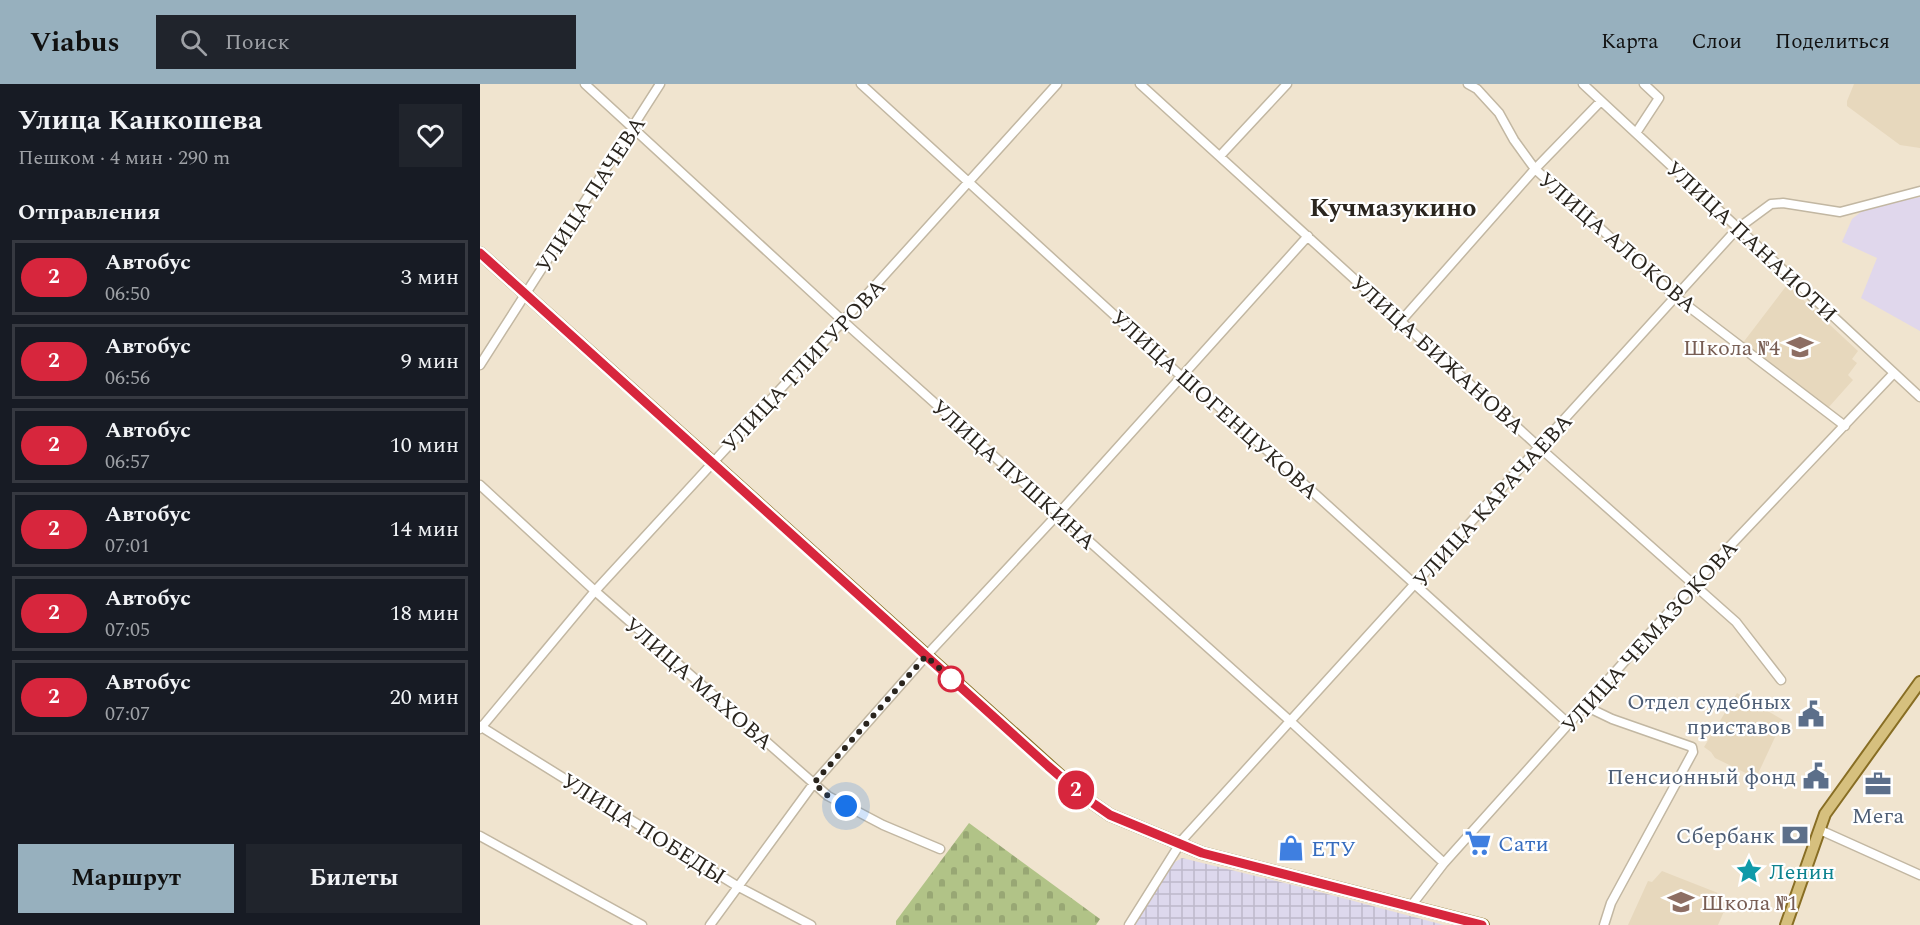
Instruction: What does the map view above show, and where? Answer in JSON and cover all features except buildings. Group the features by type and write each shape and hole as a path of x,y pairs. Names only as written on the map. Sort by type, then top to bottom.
{"main road":[{"path":"480,254 1084,797 1110,815 1202,853 1483,925"},
{"path":"1785,922 1826,813 1920,682"}],"street":[{"name":"УЛИЦА ПУШКИНА","path":"585,84 843,321 1289,720 1444,863"},
{"name":"УЛИЦА ПАЧЕВА","path":"480,365 524,293 634,128 660,84"},
{"name":"УЛИЦА ШОГЕНЦУКОВА","path":"861,84 1181,376 1208,396 1569,724"},
{"name":"УЛИЦА ТЛИГУРОВА","path":"481,727 595,591 1057,84"},
{"name":"УЛИЦА БИЖАНОВА","path":"1140,84 1736,622 1781,680"},
{"path":"1220,156 1287,84"},
{"name":"УЛИЦА АЛОКОВА","path":"1468,84 1477,89 1499,113 1535,170 1676,297 1845,426"},
{"name":"УЛИЦА ПАНАИОТИ","path":"1583,84 1920,397"},
{"path":"1636,133 1659,98 1644,84"},
{"path":"1401,321 1535,170 1601,101"},
{"name":"УЛИЦА КАРАЧАЕВА","path":"1129,925 1179,844 1289,720 1737,229 1771,204 1783,203 1840,212 1920,191"},
{"path":"710,925 814,783 926,656 1058,514 1308,236"},
{"name":"УЛИЦА ЧЕМАЗОКОВА","path":"1411,906 1444,863 1693,585 1894,373"},
{"name":"УЛИЦА МАХОВА","path":"480,485 595,591 828,796 883,825 940,849"},
{"path":"1585,706 1612,719 1692,747 1693,752 1611,903 1604,925"},
{"name":"УЛИЦА ПОБЕДЫ","path":"481,727 737,886 811,925"},
{"path":"1820,830 1920,875"},
{"path":"480,836 642,925"}],"shaded area":[{"path":"1854,84 1920,84 1920,148 1900,145 1847,106"},
{"path":"1920,197 1920,331 1861,298 1877,258 1842,242 1852,219 1866,208"},
{"name":"Школа №4","path":"1787,285 1858,351 1852,359 1857,363 1848,375 1853,380 1828,408 1742,344"},
{"path":"1737,693 1783,720 1756,778 1715,758 1704,747"},
{"path":"1182,858 1444,925 1134,925 1173,863"},
{"name":"Школа №1","path":"1662,871 1723,895 1725,909 1718,925 1628,925 1648,881 1652,882"}],"green space":[{"path":"969,823 1100,919 1096,925 896,925 896,921"}],"bus line":[{"name":"2","path":"480,253 1048,766 1084,797 1110,815 1202,853 1482,925"}],"place":[{"name":"Школа №4","path":"1800,347"},
{"name":"Отдел судебных приставов","path":"1811,714"},
{"name":"Пенсионный фонд","path":"1816,776"},
{"name":"Мега","path":"1878,784"},
{"name":"Сбербанк","path":"1795,835"},
{"name":"Сати","path":"1478,843"},
{"name":"ЕТУ","path":"1291,848"},
{"name":"Ленин","path":"1749,871"},
{"name":"Школа №1","path":"1681,902"}],"district":[{"name":"Кучмазукино","path":"1393,207"}],"route":[{"path":"846,806 828,796 814,783 926,656 951,679"}]}
